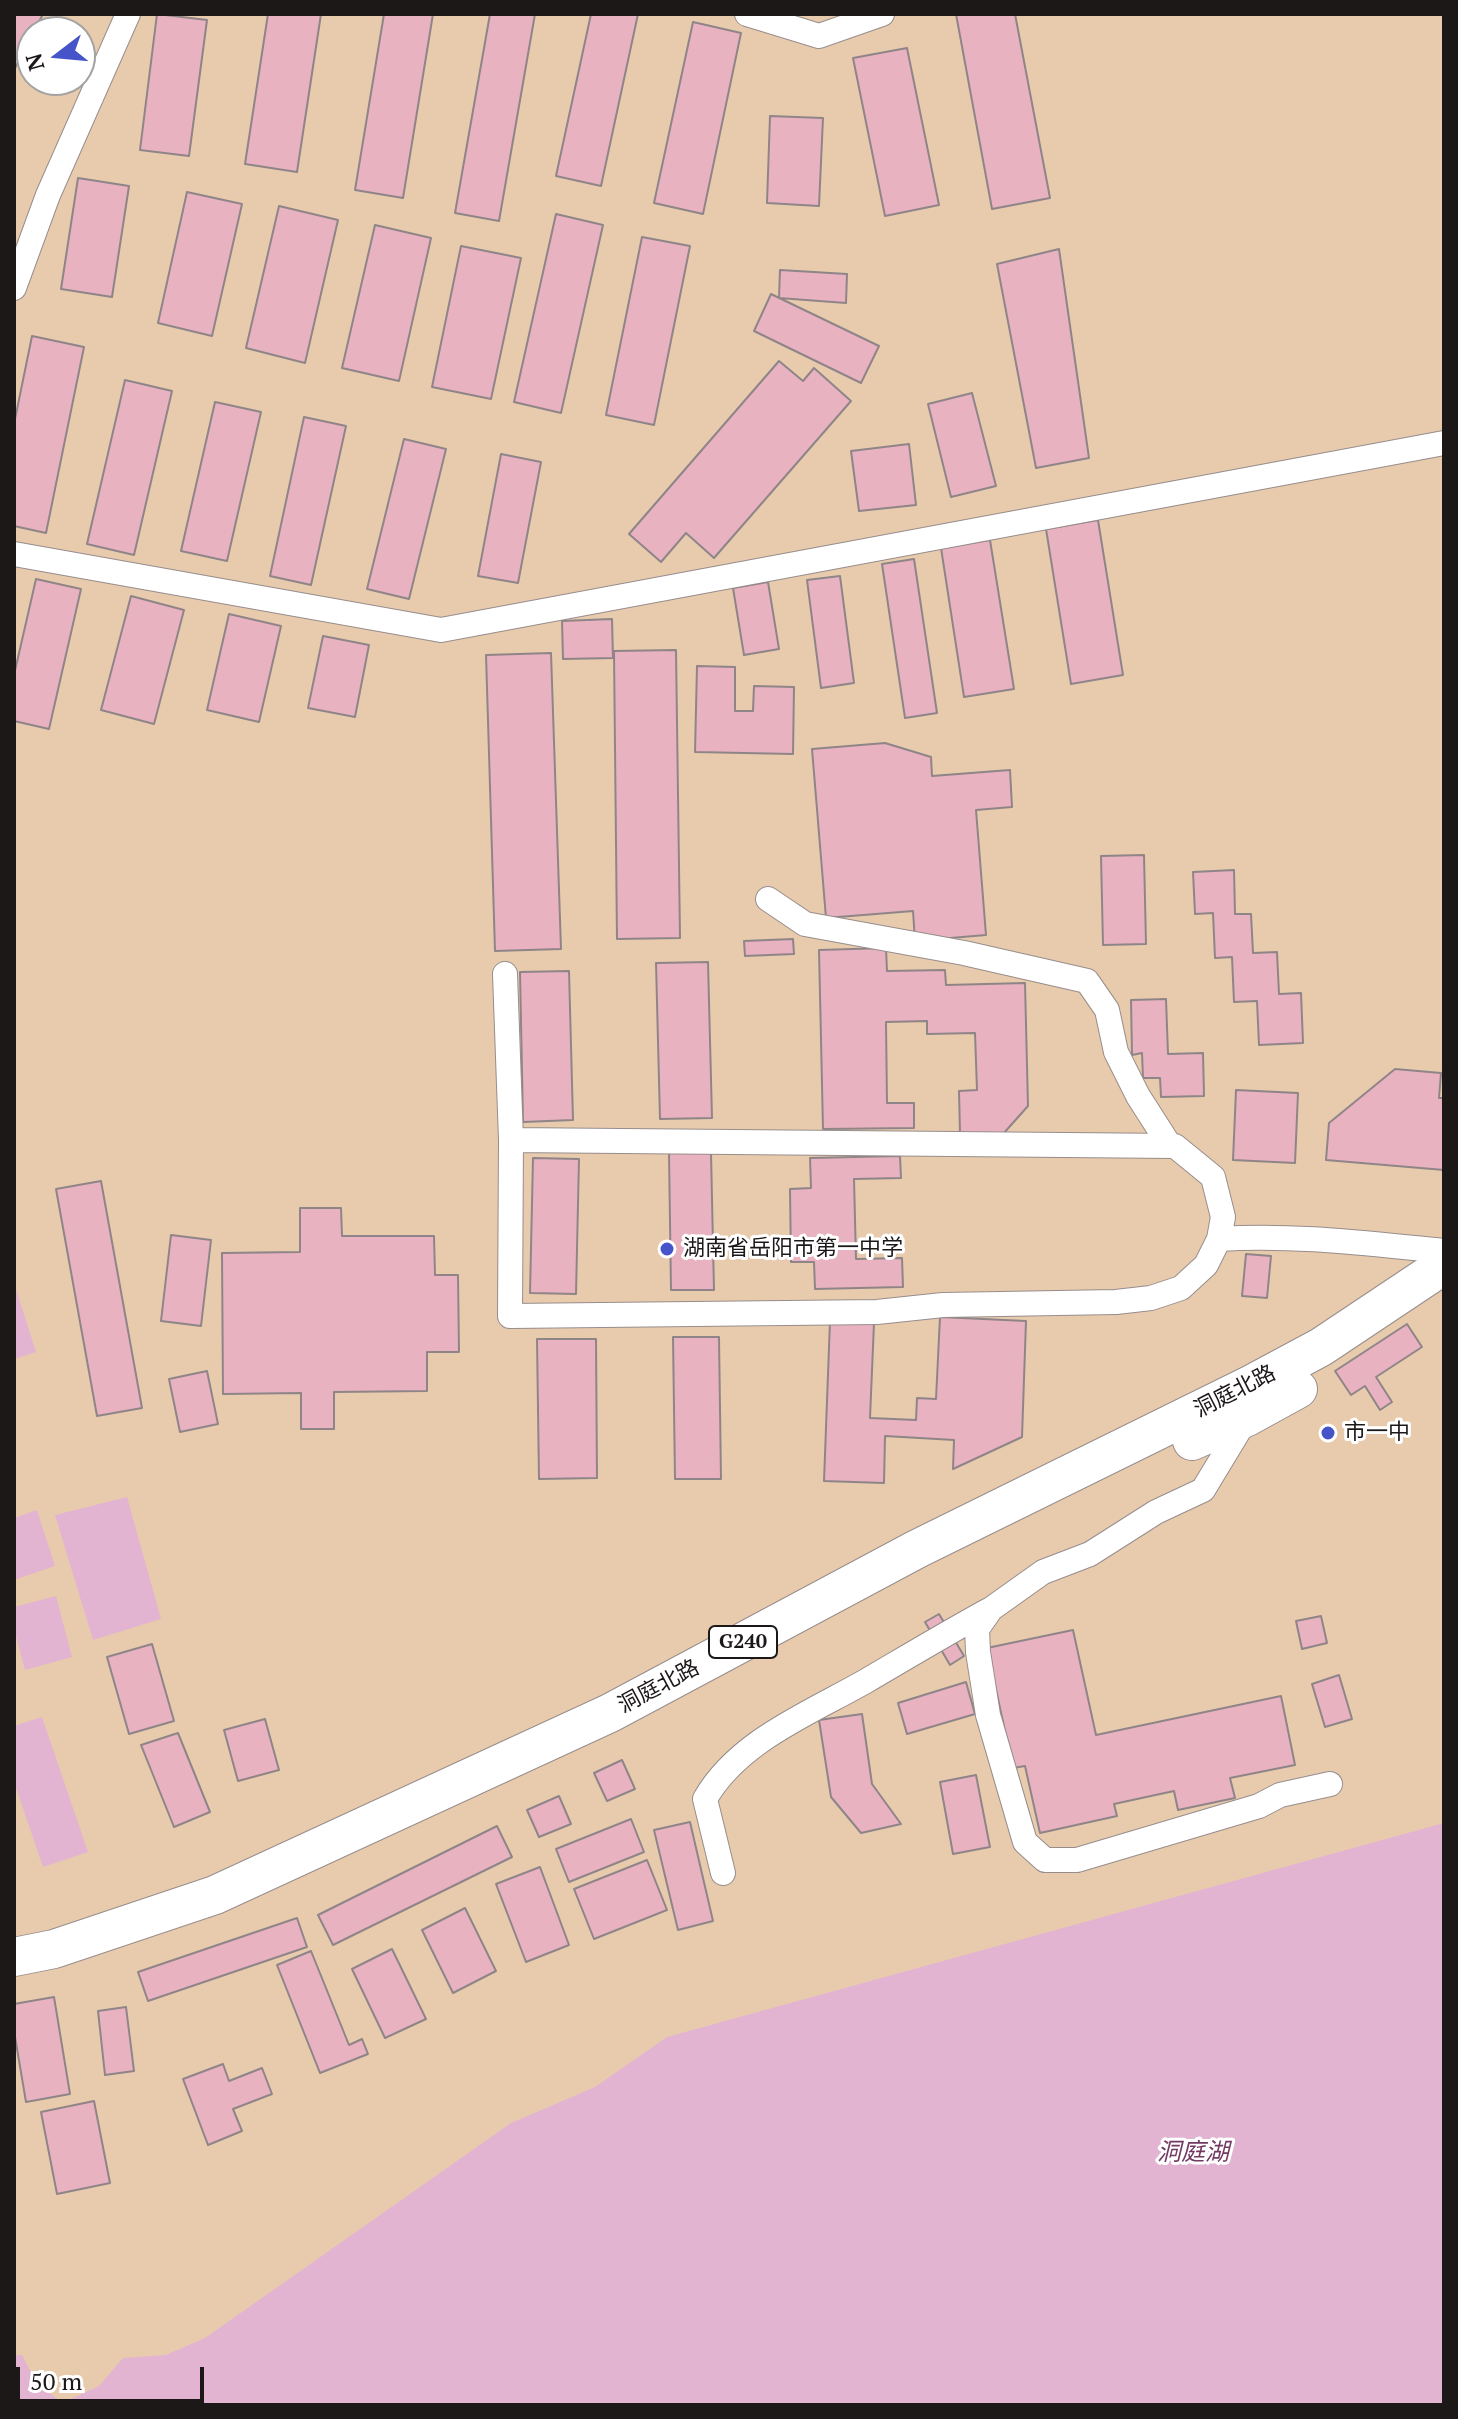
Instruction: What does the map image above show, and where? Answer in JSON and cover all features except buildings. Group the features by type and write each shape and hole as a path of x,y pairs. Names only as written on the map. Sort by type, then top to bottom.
{"main road":[{"name":"洞庭北路","path":"14,1957 54,1949 215,1895 610,1713 917,1549 1321,1347 1444,1265"},
{"name":"洞庭北路","path":"14,1972 78,1958 200,1915 585,1740 955,1545 1247,1417 1316,1380 1351,1347 1444,1285"}],"street":[{"path":"14,288 48,195 128,14"},
{"path":"747,14 819,36 882,14"},
{"path":"14,554 441,630 1444,443"},
{"path":"768,899 805,924 964,953 1087,981 1107,1010 1116,1052 1127,1074 1170,1146"},
{"path":"505,974 511,1140 510,1316 877,1312 943,1305 1116,1302 1151,1298 1181,1288 1206,1265 1219,1239 1223,1217 1213,1177 1175,1146 511,1140"},
{"path":"1219,1239 1343,1241 1444,1251"},
{"path":"723,1873 705,1799 716,1779 735,1761 772,1734 991,1609 1043,1572 1090,1554 1156,1512 1203,1490 1247,1417"},
{"path":"991,1609 977,1629 988,1715 1025,1842 1045,1860 1077,1860 1259,1806 1280,1795 1330,1784"}],"shaded area":[{"path":"14,14 1444,14 1444,2405 14,2405"}],"water":[{"path":"14,1283 36,1352 14,1359"},
{"path":"127,1497 161,1619 93,1640 55,1515"},
{"path":"37,1510 55,1566 14,1580 14,1518"},
{"path":"56,1596 72,1657 25,1670 14,1629 14,1607"},
{"path":"42,1717 88,1852 43,1867 14,1782 14,1726"},
{"name":"洞庭湖","path":"1444,1823 1444,2405 14,2405 14,2355 22,2355 36,2382 62,2403 99,2386 123,2358 166,2355 205,2338 511,2123 595,2087 667,2037"}],"place":[{"name":"湖南省岳阳市第一中学","path":"667,1249"},
{"name":"市一中","path":"1328,1433"}]}
